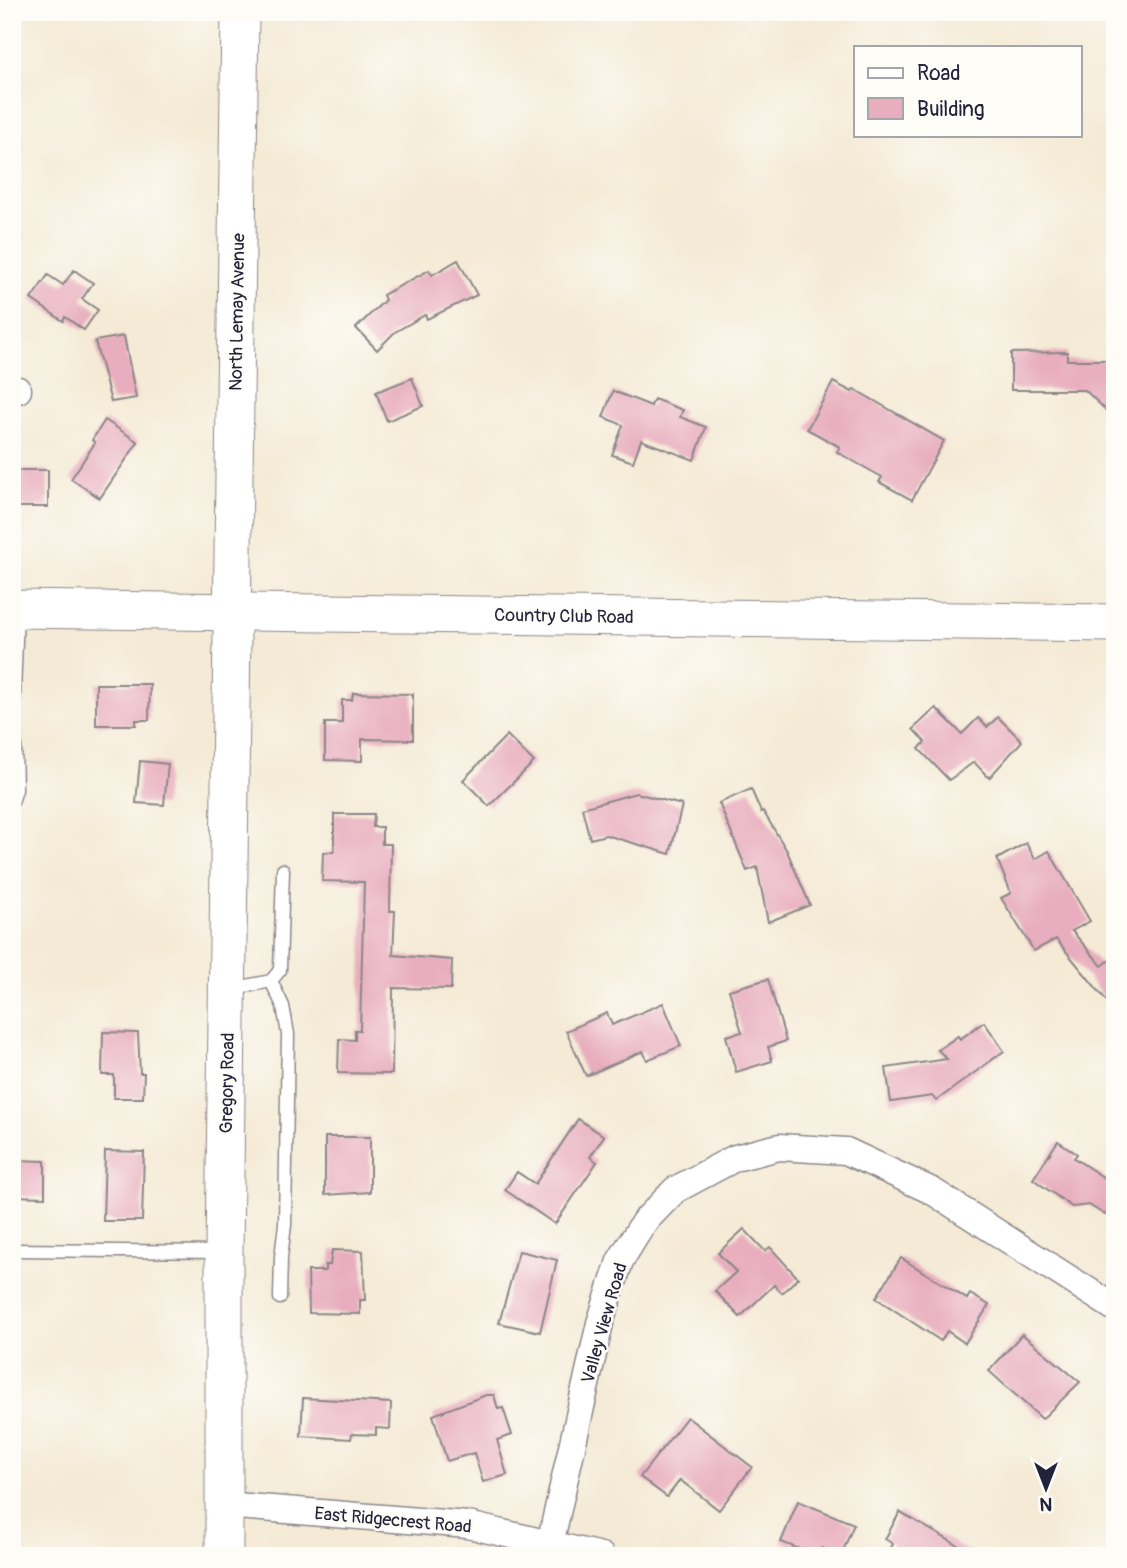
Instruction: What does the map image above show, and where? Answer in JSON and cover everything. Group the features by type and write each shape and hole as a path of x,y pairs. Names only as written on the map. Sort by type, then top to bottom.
{"street":[{"name":"North Lemay Avenue","path":"234,611 240,12"},
{"name":"Country Club Road","path":"15,609 1115,623"},
{"name":"Gregory Road","path":"223,1556 224,1252 234,611"},
{"name":"Valley View Road","path":"550,1544 600,1323 620,1261 643,1222 676,1190 735,1158 779,1147 846,1151 932,1191 1115,1308"},
{"name":"East Ridgecrest Road","path":"224,1505 468,1525 601,1556"}],"lane":[{"path":"12,802 16,790 15,609"},
{"path":"228,990 271,981 280,970 283,870"},
{"path":"271,981 283,1006 288,1034 285,1225 280,1298"},
{"path":"12,1250 224,1252"}],"building":[{"path":"458,260 477,295 427,319 425,315 395,332 377,350 356,328 385,300 383,295 429,270 432,275"},
{"path":"74,270 93,283 82,299 98,310 84,330 65,317 63,321 31,299 48,275 63,285"},
{"path":"124,336 136,398 111,402 95,341"},
{"path":"1067,352 1067,360 1115,360 1115,419 1085,390 1011,390 1011,353"},
{"path":"412,378 423,406 387,421 376,392"},
{"path":"833,382 852,392 854,389 944,441 912,500 879,482 882,477 837,452 840,447 807,429"},
{"path":"613,391 651,406 654,399 683,410 680,417 706,427 694,460 641,440 633,462 612,455 623,425 603,417"},
{"path":"105,420 138,442 100,498 71,479 95,443 92,440"},
{"path":"21,470 48,470 48,507 12,507 12,473"},
{"path":"96,684 150,684 149,720 136,720 136,725 96,725"},
{"path":"353,693 413,694 413,740 362,739 362,761 325,760 325,723 342,723 342,700 352,700"},
{"path":"936,708 962,734 978,718 987,727 998,717 1022,741 989,778 974,762 949,780 919,749 925,742 913,729"},
{"path":"507,735 534,762 489,806 463,780"},
{"path":"140,761 168,764 164,805 136,803"},
{"path":"751,789 761,812 763,811 787,851 810,905 768,922 757,867 747,871 719,803"},
{"path":"636,793 682,805 670,854 606,835 590,839 582,808"},
{"path":"334,814 374,814 373,827 382,827 382,844 391,844 390,911 395,911 393,955 452,960 451,989 393,988 392,1074 338,1073 339,1039 355,1040 355,1030 360,1030 364,882 322,881 323,852 334,852"},
{"path":"1026,843 1035,859 1049,851 1090,921 1072,931 1102,966 1115,956 1115,1011 1056,939 1034,951 1001,898 1011,893 997,859"},
{"path":"768,979 786,1041 768,1047 772,1061 736,1072 726,1036 742,1032 729,990"},
{"path":"663,1003 681,1046 647,1060 643,1051 586,1076 566,1031 607,1013 612,1025"},
{"path":"984,1022 1004,1051 936,1101 932,1096 891,1102 886,1068 947,1059 938,1050"},
{"path":"103,1032 138,1033 140,1073 144,1073 143,1098 114,1098 114,1075 102,1075"},
{"path":"578,1119 604,1136 590,1157 597,1162 555,1224 505,1190 517,1172 535,1184"},
{"path":"325,1137 370,1137 370,1192 325,1195"},
{"path":"1058,1141 1077,1154 1074,1158 1115,1185 1115,1200 1105,1215 1089,1205 1072,1207 1033,1179"},
{"path":"105,1151 144,1152 142,1221 103,1221"},
{"path":"14,1160 45,1161 45,1197 12,1196"},
{"path":"744,1229 765,1251 770,1247 798,1278 782,1293 774,1285 740,1317 715,1291 736,1272 718,1253"},
{"path":"332,1250 363,1251 365,1300 360,1300 360,1314 309,1313 308,1271 325,1271 325,1265 330,1265"},
{"path":"519,1251 557,1260 540,1332 499,1323"},
{"path":"901,1258 967,1299 970,1294 989,1305 965,1343 947,1331 941,1341 876,1298"},
{"path":"1022,1334 1080,1382 1042,1419 989,1371"},
{"path":"486,1395 494,1395 498,1409 503,1408 512,1435 497,1440 507,1475 483,1482 474,1453 447,1461 433,1415"},
{"path":"303,1398 391,1403 390,1429 376,1428 376,1435 352,1434 351,1439 301,1436"},
{"path":"687,1417 752,1467 719,1510 680,1480 667,1497 640,1477"},
{"path":"798,1501 854,1524 841,1556 822,1548 819,1553 813,1551 812,1554 781,1542"},
{"path":"900,1512 976,1556 886,1556 893,1544 885,1539"}]}
